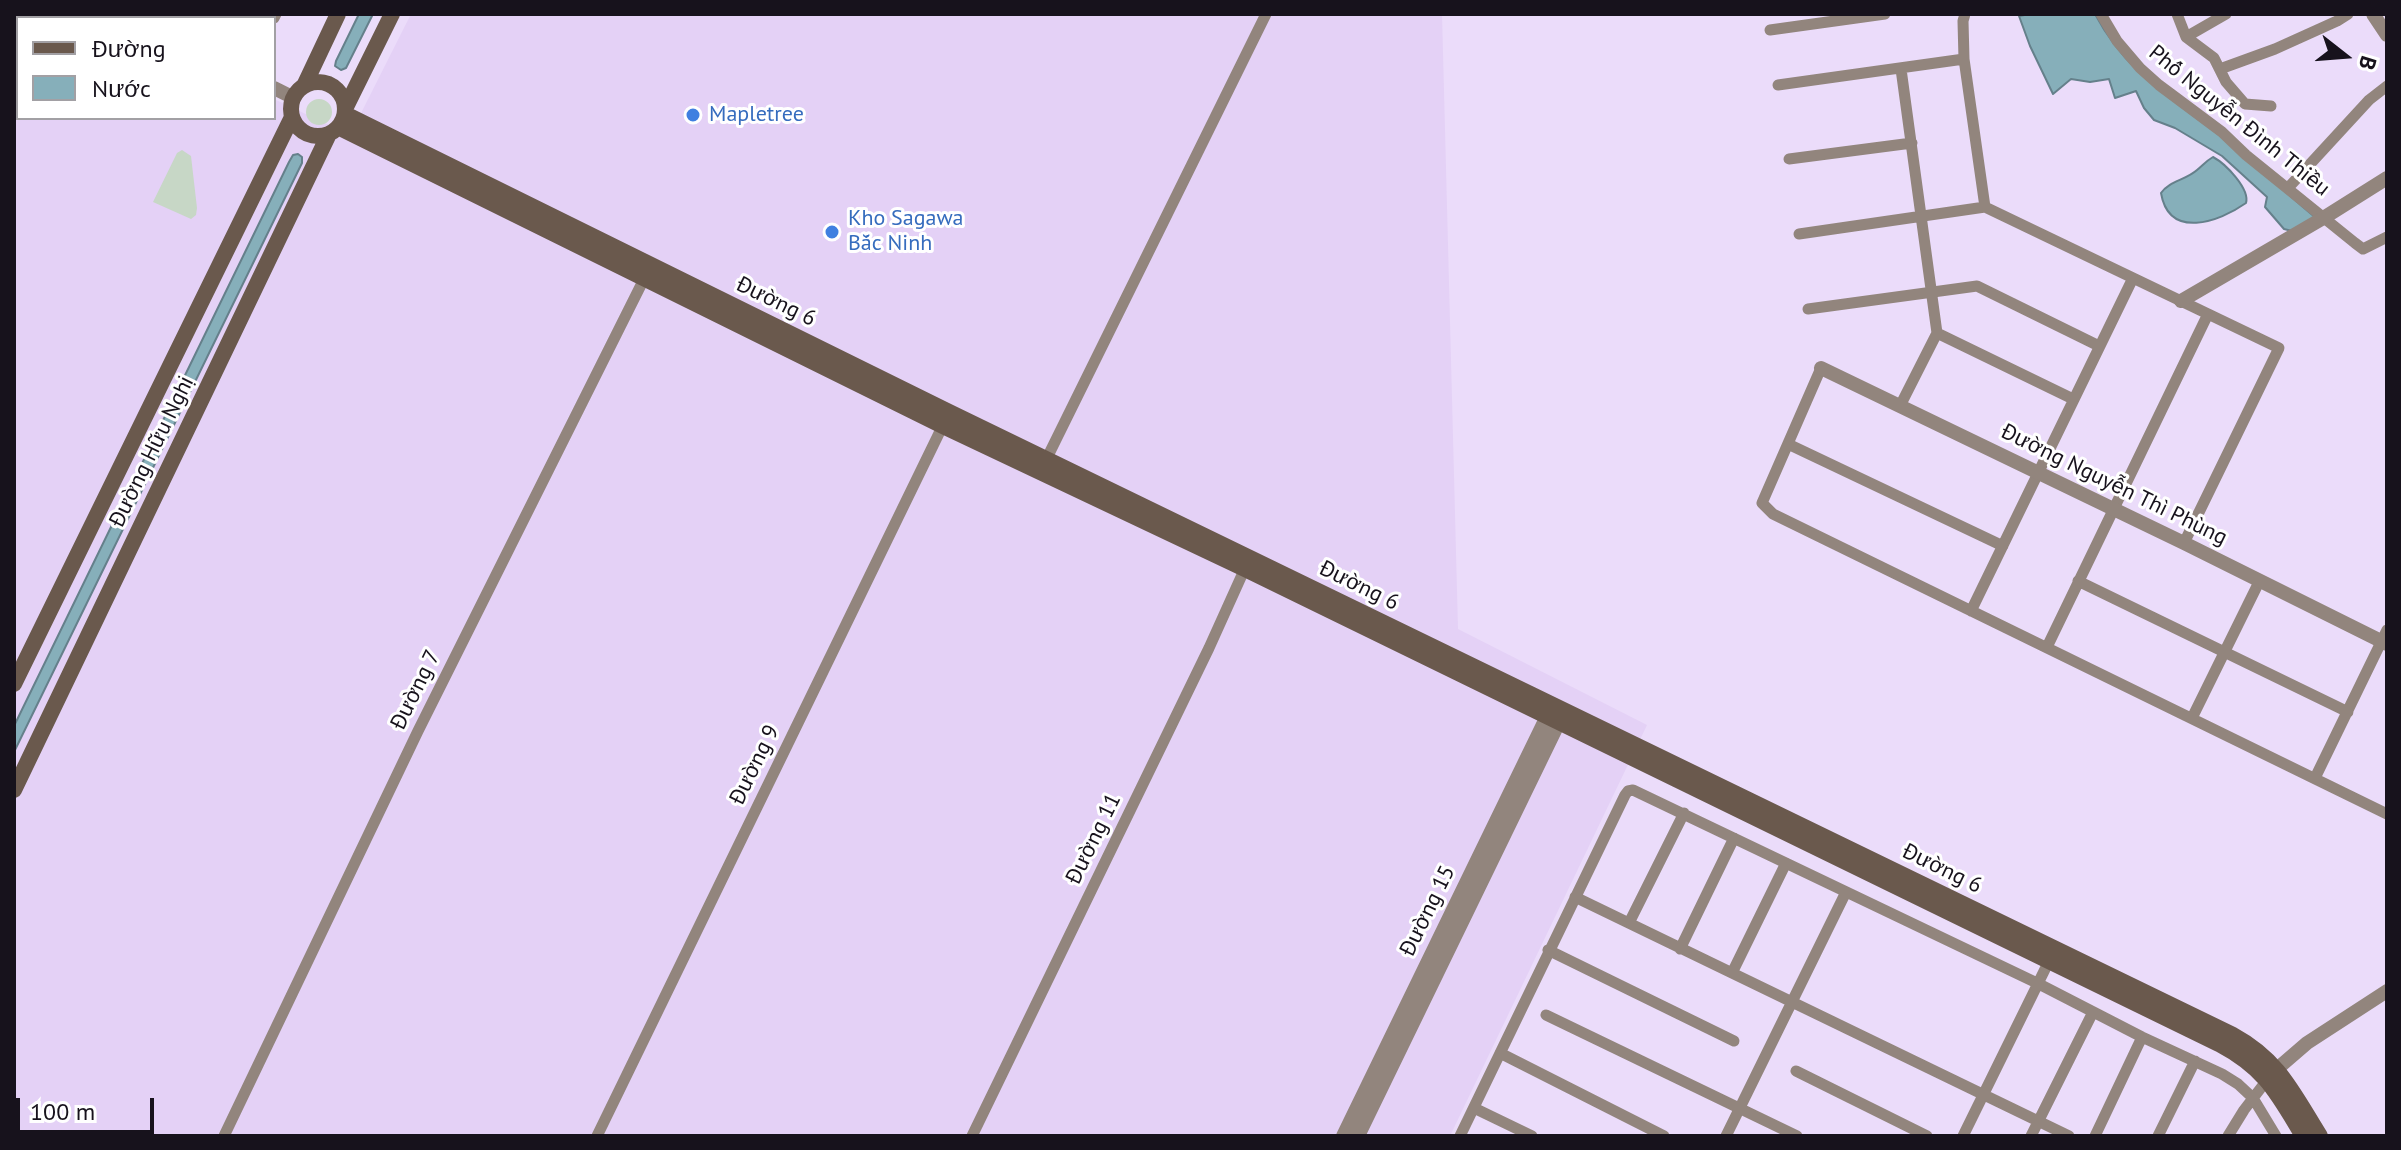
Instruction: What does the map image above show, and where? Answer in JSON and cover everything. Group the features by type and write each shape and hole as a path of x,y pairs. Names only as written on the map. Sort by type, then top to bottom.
{"main road":[{"path":"299,92 318,82 331,85 341,95 339,121 310,135 299,128 292,117 299,92 338,14"},
{"name":"Đường Hữu Nghị","path":"14,790 392,14"},
{"name":"Đường Hữu Nghị","path":"14,684 292,117"},
{"name":"Đường 6","path":"339,121 2052,955 2272,1074 2320,1136"},
{"name":"Đường 6","path":"2272,1074 2303,1136"}],"street":[{"path":"1043,466 1266,14"},
{"path":"1770,30 1885,14"},
{"path":"1965,14 1964,59 1985,207"},
{"name":"Phố Nguyễn Đình Thiều","path":"2101,14 2117,41 2140,68 2363,249 2387,237"},
{"path":"2178,14 2186,37 2206,51 2245,104 2271,106"},
{"path":"2186,37 2226,14"},
{"path":"2220,69 2275,49 2348,14"},
{"path":"2373,14 2387,35"},
{"path":"1778,85 1964,59"},
{"path":"1900,406 1937,333 1901,69"},
{"path":"2288,188 2369,100 2387,86"},
{"path":"276,88 299,92"},
{"path":"1789,159 1912,143"},
{"path":"2181,301 2387,178"},
{"path":"1799,234 1985,207 2279,348 2184,543"},
{"name":"Đường 7","path":"224,1136 425,717 647,272"},
{"path":"1971,611 2133,278"},
{"path":"1808,309 1977,286 2099,346"},
{"path":"2047,647 2208,314"},
{"path":"1937,333 2073,399"},
{"path":"1821,368 1762,503 1773,514 2386,812"},
{"name":"Đường Nguyễn Thì Phùng","path":"1821,368 2385,638"},
{"name":"Đường 9","path":"597,1136 946,419"},
{"path":"1788,444 2003,546"},
{"name":"Đường 11","path":"972,1136 1247,564"},
{"path":"2192,718 2260,580"},
{"path":"2078,581 2348,712"},
{"path":"2315,778 2385,638"},
{"name":"Đường 15","path":"1343,1136 1468,894 1555,715"},
{"path":"1460,1136 1628,791 1639,791 2195,1061 2238,1084 2253,1098 2276,1136"},
{"path":"1629,923 1684,813"},
{"path":"1680,949 1734,838"},
{"path":"1732,973 1786,863"},
{"path":"1726,1136 1846,892"},
{"name":"Đường 15","path":"1358,1136 1468,894"},
{"path":"1575,897 2069,1136"},
{"path":"1548,950 1734,1041"},
{"path":"1963,1136 2052,955"},
{"path":"2228,1136 2272,1074 2307,1043 2387,991"},
{"path":"2031,1136 2093,1012"},
{"path":"1546,1015 1797,1136"},
{"path":"2095,1136 2142,1037"},
{"path":"1500,1053 1664,1136"},
{"path":"2158,1136 2195,1061"},
{"path":"1796,1071 1927,1136"},
{"path":"1474,1108 1532,1136"}],"shaded area":[{"path":"14,14 109,16 16,16 16,120 276,120 276,100 350,135 411,14 1442,14 1458,629 1647,725 1450,1136 14,1136"},
{"path":"319,99 328,103 332,112 328,121 319,125 310,121 306,112 310,103"},
{"path":"182,150 191,156 197,208 196,215 191,219 153,202 177,153"}],"water":[{"path":"359,14 373,14 346,68 341,70 335,66 336,61"},
{"path":"2095,14 2108,36 2137,70 2227,141 2316,218 2292,231 2284,229 2265,207 2267,197 2222,156 2175,128 2154,120 2136,91 2115,98 2109,79 2090,82 2071,79 2053,94 2019,16"},
{"path":"293,155 302,157 302,163 14,752 14,726 289,162"},
{"path":"2213,157 2241,184 2246,203 2209,221 2184,222 2174,217 2166,208 2161,193"}],"place":[{"name":"Mapletree","path":"693,115"},
{"name":"Kho Sagawa Bắc Ninh","path":"832,232"}]}
